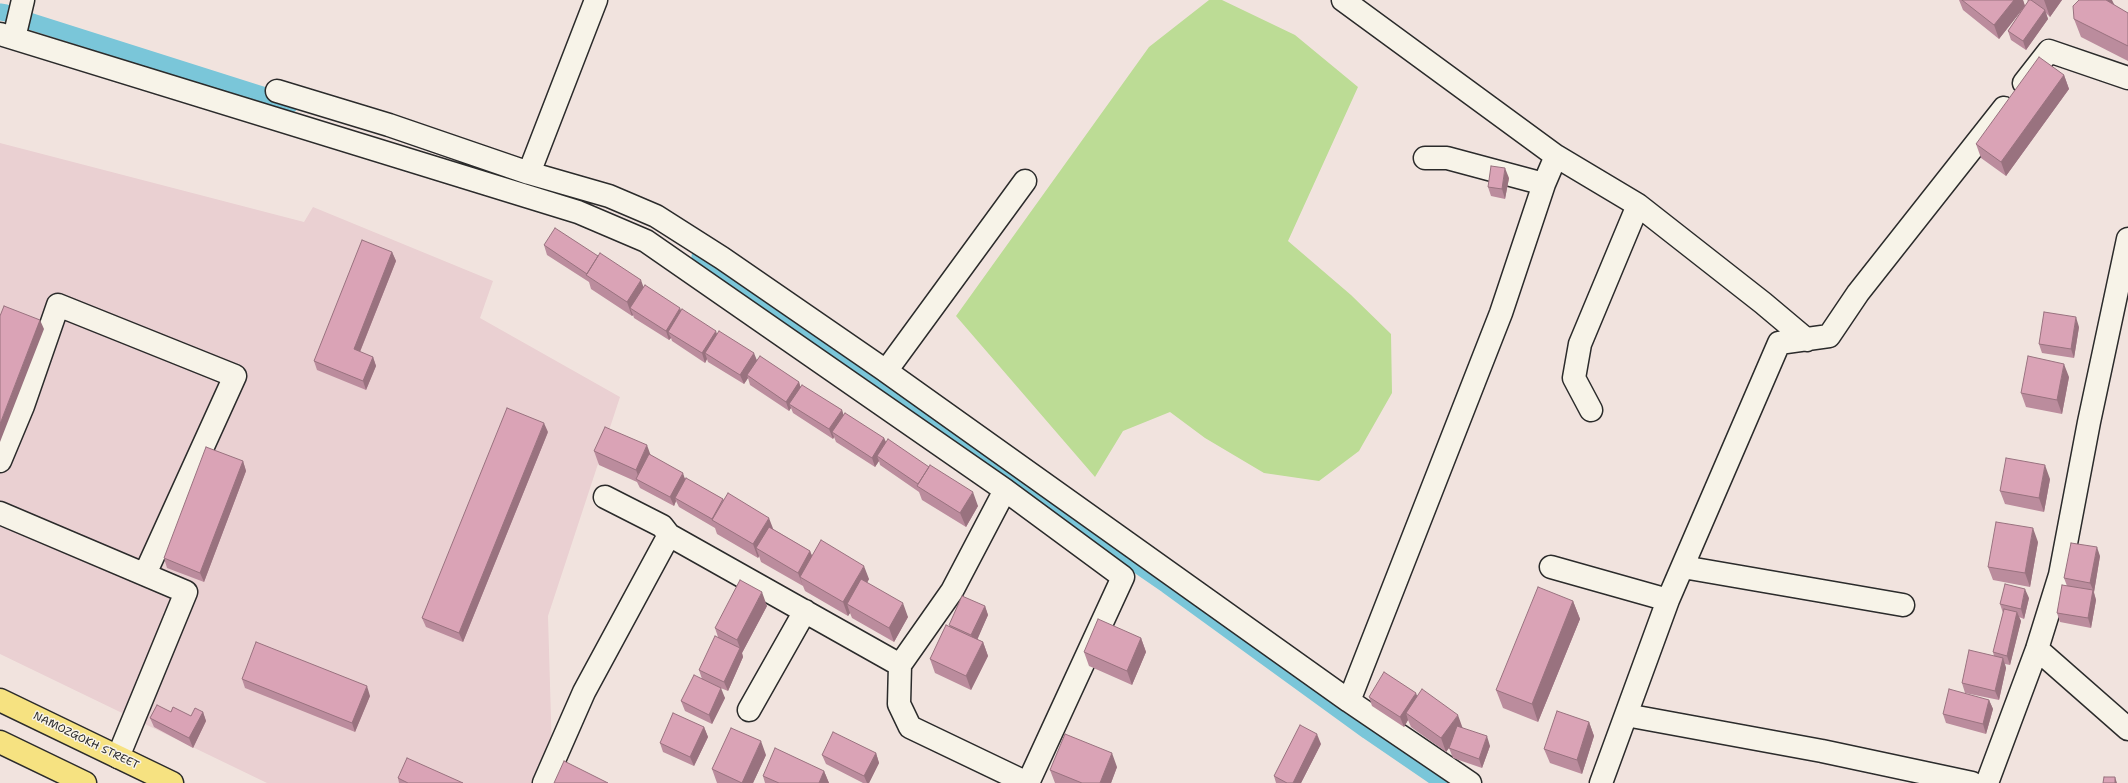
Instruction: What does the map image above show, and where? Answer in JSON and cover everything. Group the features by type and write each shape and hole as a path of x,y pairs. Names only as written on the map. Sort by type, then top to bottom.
{"main road":[{"name":"NAMOZGOKH STREET","path":"0,700 172,783"},
{"path":"0,742 57,777 86,783"}],"street":[{"path":"23,0 7,36 578,212 646,240 1005,490 1123,577 1028,783 910,727 899,704 900,665 952,592 1005,490"},
{"path":"529,173 596,0"},
{"path":"1343,0 1556,156 1638,206 1763,303 1807,340"},
{"path":"1601,783 1668,600 1779,343 1829,336 1858,293 2049,51 2128,78"},
{"path":"277,92 389,125 529,173 609,196 656,216 722,258 886,371 1349,701 1470,783"},
{"path":"1349,701 1501,313 1544,184 1556,156"},
{"path":"1425,158 1447,158 1544,184"},
{"path":"886,371 1026,181"},
{"path":"1591,410 1574,378 1580,344 1638,206"},
{"path":"1986,783 2037,650 2060,575 2089,422 2125,268 2128,239"},
{"path":"0,461 24,406 58,306 235,376 145,574"},
{"path":"605,497 662,526 670,536 900,665"},
{"path":"0,513 186,592 118,757"},
{"path":"544,783 584,692 670,536"},
{"path":"1551,567 1668,600"},
{"path":"1683,567 1902,605"},
{"path":"749,710 805,611"},
{"path":"2037,650 2128,729"},
{"path":"1626,715 1822,751 1972,783"}],"shaded area":[{"path":"0,143 304,222 313,207 493,281 480,318 620,397 548,616 552,753 538,783 267,783 0,654"}],"green space":[{"path":"1209,0 1222,0 1295,35 1358,87 1288,241 1351,295 1391,334 1392,393 1359,451 1319,481 1264,473 1205,438 1170,412 1123,431 1095,477 956,316 1149,47"}],"building":[{"path":"1962,0 2014,0 1994,25"},
{"path":"2029,0 2045,10 2023,41 2008,31"},
{"path":"2079,0 2106,0 2128,13 2128,46 2074,19 2073,6"},
{"path":"2039,57 2064,75 2001,162 1976,144"},
{"path":"1491,166 1505,168 1502,189 1488,187"},
{"path":"555,228 598,256 587,274 544,245"},
{"path":"362,240 392,252 354,349 373,357 363,381 314,361"},
{"path":"600,253 641,280 627,302 586,275"},
{"path":"645,285 680,308 666,331 630,308"},
{"path":"4,306 40,320 0,424 0,316"},
{"path":"682,309 716,331 702,353 668,332"},
{"path":"2044,312 2076,317 2071,349 2039,344"},
{"path":"719,331 754,353 740,375 705,353"},
{"path":"760,356 799,382 786,402 747,375"},
{"path":"2028,356 2064,364 2057,400 2021,393"},
{"path":"802,385 842,410 829,429 789,404"},
{"path":"507,408 544,423 459,633 422,618"},
{"path":"845,413 884,438 872,458 832,432"},
{"path":"605,427 647,445 636,470 594,451"},
{"path":"888,439 929,467 918,484 877,456"},
{"path":"206,447 243,461 200,573 164,558"},
{"path":"649,454 683,473 670,497 636,479"},
{"path":"2006,458 2045,465 2039,498 2000,491"},
{"path":"930,465 973,492 960,513 917,486"},
{"path":"686,478 723,499 712,519 675,498"},
{"path":"728,493 769,518 753,544 712,520"},
{"path":"1996,522 2033,528 2025,573 1988,567"},
{"path":"769,527 810,551 798,573 756,548"},
{"path":"821,540 864,566 843,602 800,577"},
{"path":"2071,543 2097,547 2090,583 2064,578"},
{"path":"861,579 903,603 889,628 847,604"},
{"path":"740,580 762,592 737,640 715,628"},
{"path":"2005,584 2025,589 2021,609 2000,604"},
{"path":"2062,585 2093,590 2088,618 2057,613"},
{"path":"1538,587 1573,601 1532,704 1496,690"},
{"path":"962,596 985,606 971,635 949,625"},
{"path":"2004,609 2017,612 2007,656 1993,652"},
{"path":"1098,619 1141,638 1127,671 1084,652"},
{"path":"946,625 983,642 966,676 930,659"},
{"path":"715,636 740,648 724,682 699,670"},
{"path":"256,642 367,686 352,723 242,679"},
{"path":"1969,650 2003,658 1995,691 1962,683"},
{"path":"1384,672 1416,693 1400,717 1369,697"},
{"path":"694,675 721,688 709,715 681,701"},
{"path":"1422,689 1458,715 1441,738 1406,713"},
{"path":"1949,689 1989,700 1983,724 1943,714"},
{"path":"157,705 171,712 173,707 191,716 195,708 203,712 189,738 150,718"},
{"path":"1557,711 1589,722 1577,760 1544,749"},
{"path":"673,713 704,727 690,757 660,743"},
{"path":"1300,725 1317,734 1293,783 1287,783 1274,776"},
{"path":"1457,726 1487,736 1479,759 1449,748"},
{"path":"731,728 761,741 742,783 712,769"},
{"path":"833,732 876,753 864,776 822,755"},
{"path":"1065,734 1112,753 1100,783 1082,783 1050,770"},
{"path":"775,748 824,771 819,783 779,783 763,776"},
{"path":"407,758 463,783 408,783 398,778"},
{"path":"564,761 608,783 554,783"},
{"path":"2104,777 2115,777 2115,783 2103,783"}],"waterway":[{"path":"0,12 6,13"},
{"path":"23,19 291,104"},
{"path":"700,256 844,363 1167,585 1368,731 1444,783"}]}
